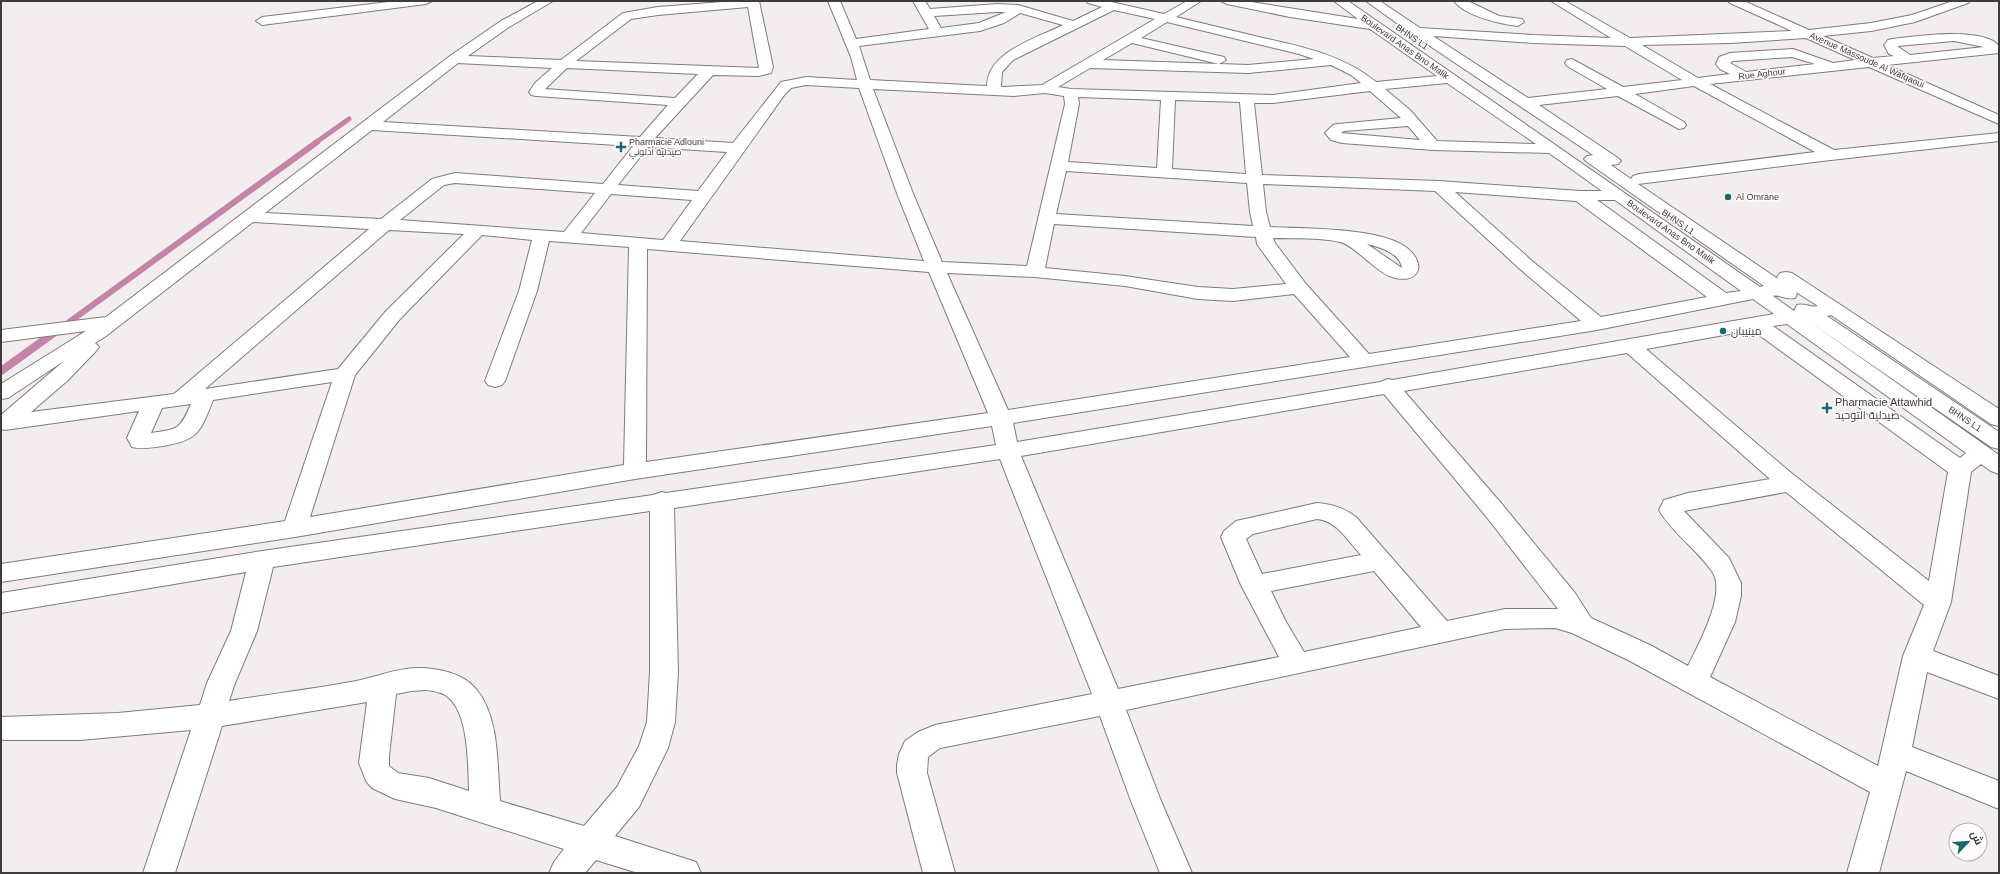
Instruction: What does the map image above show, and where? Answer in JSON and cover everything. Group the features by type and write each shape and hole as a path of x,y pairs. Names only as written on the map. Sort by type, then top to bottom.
{"street":[{"path":"262,20 426,1"},
{"path":"505,24 511,15 526,1"},
{"path":"1,393 38,368 105,328 252,217 368,125 455,60 505,24 547,1"},
{"path":"834,1 852,42 865,85 906,196 935,267 1001,418 1008,451 1176,873"},
{"path":"919,1 925,14 937,32"},
{"path":"1092,1 1111,7 1302,51 1335,61 1356,72 1405,113 1434,145"},
{"path":"1045,89 1195,1"},
{"path":"1227,1 1373,26"},
{"name":"Boulevard Anas Bno Malik","path":"1340,1 1373,26 1618,195 1779,290 1835,310 1999,419"},
{"name":"BHNS L1","path":"1358,1 1814,313 1988,454"},
{"name":"Boulevard Anas Bno Malik","path":"1372,1 1639,179 1779,290 1790,317 1988,454"},
{"path":"1460,1 1480,14 1492,18 1518,22"},
{"path":"1557,1 1698,83 1832,155"},
{"name":"Avenue Massoude Al Wafqaoui","path":"1734,1 1999,120"},
{"path":"1922,1 1942,9"},
{"path":"1416,31 1533,39 1626,42 1731,39 1809,34 1871,27 1915,18 1964,1"},
{"path":"679,102 536,92 540,86 564,64 622,19 630,15 658,11 753,2 766,62 766,70"},
{"path":"994,91 992,80 996,71 1008,57 1072,24 1111,7"},
{"path":"1499,7 1518,22 1533,39"},
{"path":"925,14 990,8 1018,9 1072,24"},
{"path":"852,42 988,25 1001,20 1018,9"},
{"path":"1907,58 1894,51 1890,45 1892,43 1958,36 1977,39 1999,48"},
{"path":"1130,39 1248,69"},
{"name":"Rue Aghour","path":"1525,103 1698,83 1744,76 1999,48"},
{"path":"1744,76 1725,66 1723,64 1724,60 1730,57 1793,53 1832,66"},
{"path":"1178,68 1193,54"},
{"path":"455,60 709,71 753,72 766,70 792,83"},
{"path":"1089,64 1178,68 1248,69 1335,61"},
{"path":"1572,63 1679,125"},
{"path":"569,237 609,189 645,141 679,102 709,71"},
{"path":"669,244 702,196 780,91 786,85 792,83 816,81 865,85 1014,92 1045,89 1071,93 1273,99 1449,78"},
{"path":"1035,272 1048,219 1072,104 1071,93"},
{"path":"1164,174 1168,96"},
{"path":"1247,99 1258,212 1266,244 1299,288 1364,360"},
{"path":"1412,121 1344,127 1338,128 1332,134 1342,139 1434,145 1553,149"},
{"path":"368,125 645,141 737,148"},
{"path":"1639,179 1832,155 1999,137"},
{"path":"1059,166 1164,174 1439,186 1580,196 1618,195"},
{"path":"180,399 430,186 447,179 702,196"},
{"path":"1439,186 1526,265 1597,324"},
{"path":"1580,196 1723,300"},
{"path":"252,217 383,226 478,230 669,244 935,267 1035,272 1125,281 1198,293 1233,295 1299,288"},
{"path":"1048,219 1346,237"},
{"path":"295,528 303,498 345,374 393,316 478,230"},
{"path":"495,381 528,291 542,235"},
{"path":"635,471 638,242"},
{"path":"1,573 295,528 635,471 1001,418 1597,324 1779,290"},
{"path":"1,603 262,560 662,500 1008,451 1631,346 1835,310"},
{"path":"1757,324 1988,454 1938,602 1917,656 1896,754 1886,785 1863,873"},
{"path":"1,336 105,328"},
{"path":"4,424 60,377 105,328"},
{"path":"1631,346 1860,543 1938,602"},
{"path":"4,424 345,374"},
{"path":"1388,386 1493,509 1566,600 1576,614 1580,625"},
{"path":"154,403 138,438 140,442 185,434 191,427 205,395"},
{"path":"1694,683 1717,630 1729,595 1729,585 1726,574 1719,562 1676,519 1671,510 1672,506 1688,501 1790,484"},
{"path":"565,873 628,797 652,748 661,722 664,672 662,500"},
{"path":"1297,664 1254,585 1235,544 1233,537 1245,526 1258,522 1317,512 1328,512 1337,515 1347,523 1442,633"},
{"path":"159,873 221,683 244,631 262,560"},
{"path":"1254,585 1380,561"},
{"path":"939,873 912,773 912,759 918,746 935,737 1297,664 1505,619 1555,618 1580,625 1640,653 1886,785"},
{"path":"1917,656 1999,688"},
{"path":"4,728 54,730 98,728 211,715 383,687 421,678 444,682 458,689 466,696 471,706 478,727 486,810"},
{"path":"383,687 374,756 374,768 385,781 404,788 429,792 685,873"},
{"path":"1896,754 1999,795"}],"waterway":[{"path":"315,143 349,119"},
{"path":"61,328 317,142"},
{"path":"1,371 62,327"}],"place":[{"name":"Pharmacie Adlouni صيدلية أدلوني","path":"621,147"},
{"name":"Al Omrane","path":"1728,197"},
{"name":"مينيبان","path":"1723,331"},
{"name":"Pharmacie Attawhid صيدلية التوحيد","path":"1827,408"}]}
